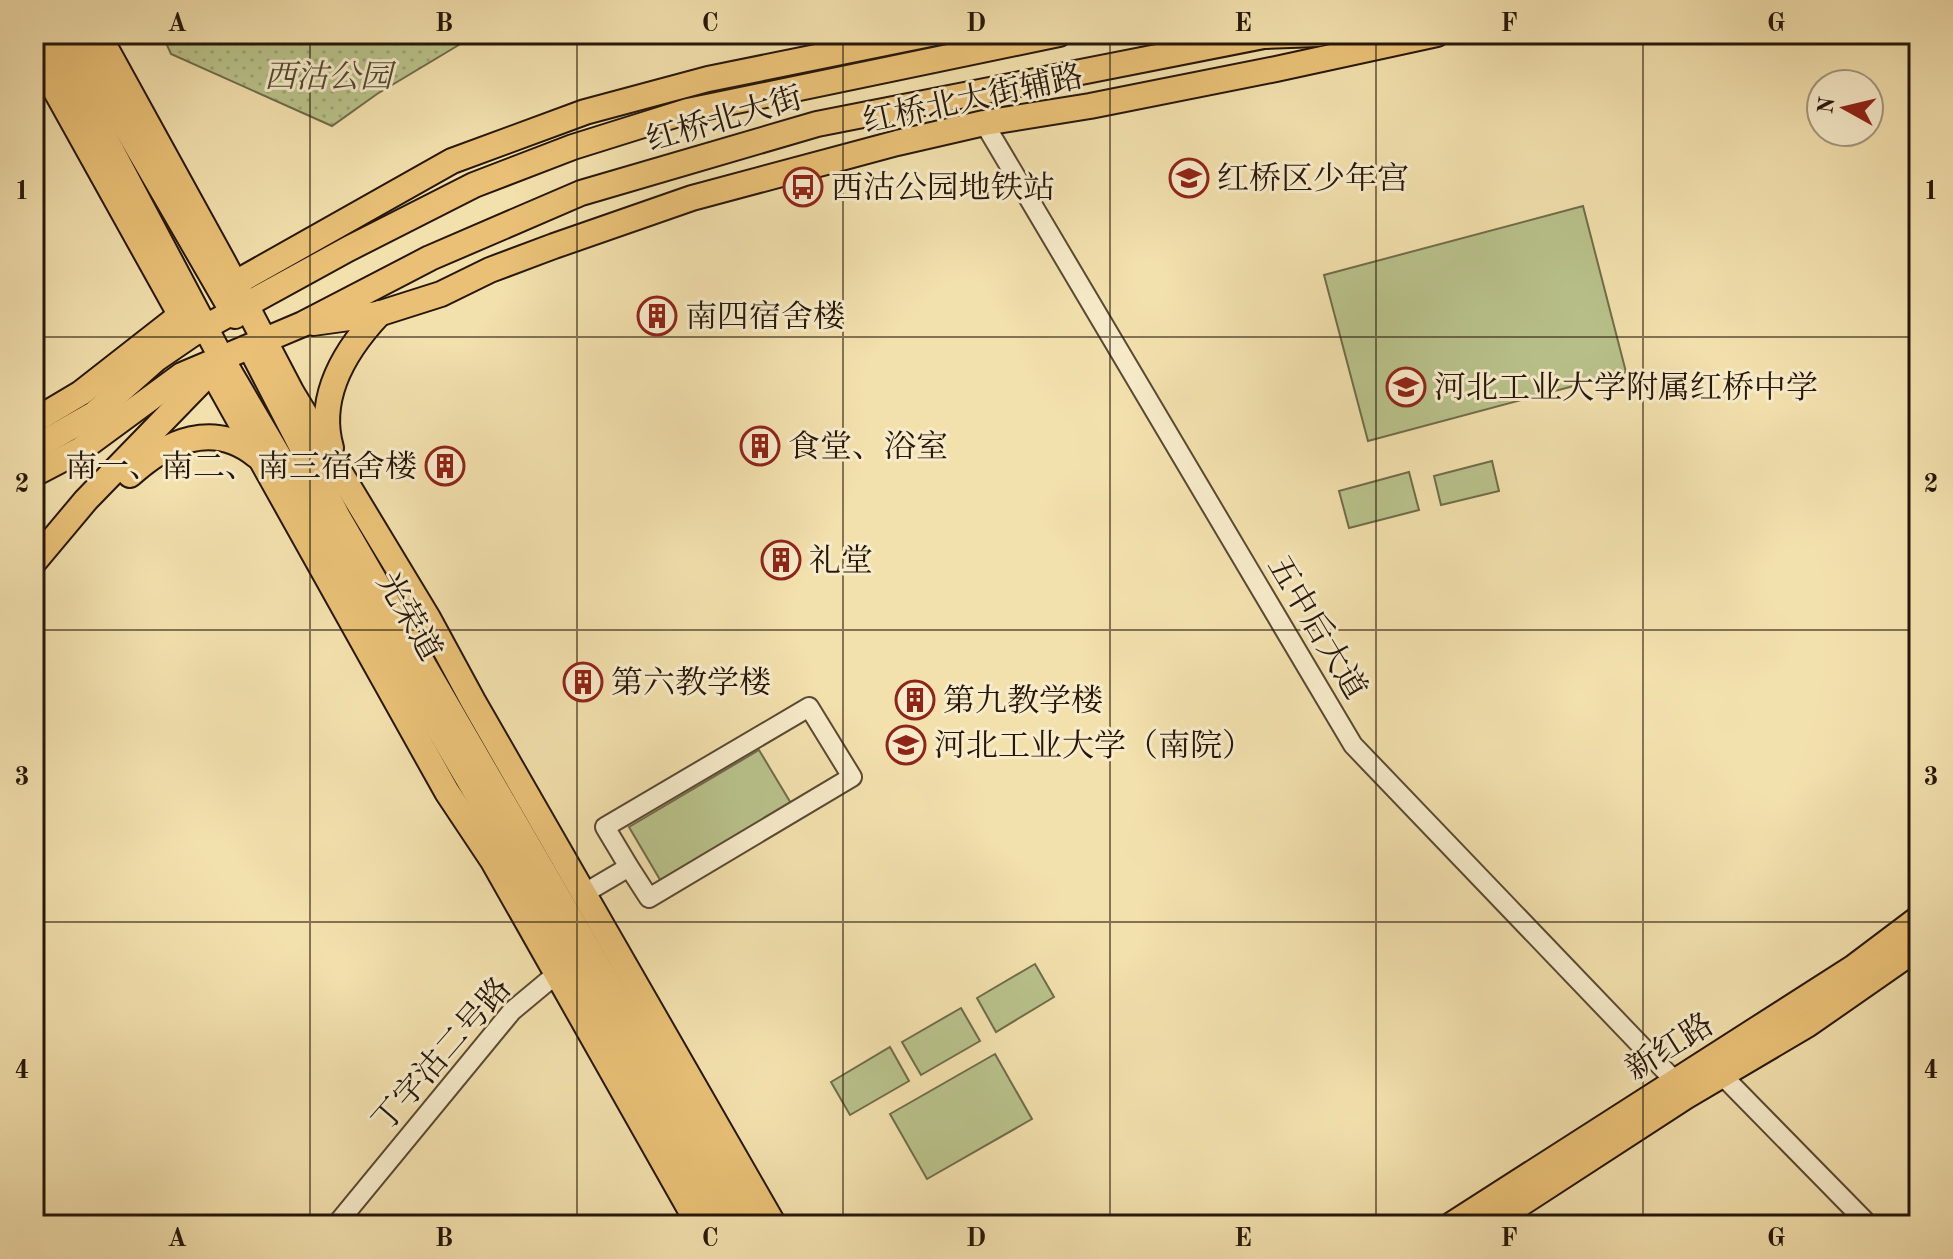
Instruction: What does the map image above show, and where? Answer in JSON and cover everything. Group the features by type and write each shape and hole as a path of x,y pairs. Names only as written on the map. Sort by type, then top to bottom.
{"main road":[{"path":"50,34 258,457 447,792 493,861 585,960 774,1225"},
{"path":"72,34 228,287"},
{"path":"98,34 257,344 292,393 428,618 583,894 585,960 699,1225"},
{"path":"34,448 94,414 156,359 228,287 452,161 585,112 708,79 930,34"},
{"name":"红桥北大街","path":"192,321 240,309 348,249 474,185 573,147 688,111 1059,34"},
{"name":"红桥北大街","path":"34,474 80,450 168,384 303,324 430,258 581,193 817,124 1269,35 1318,34"},
{"name":"红桥北大街辅路","path":"303,324 378,314 441,294 490,270 692,198 897,143 1437,34"},
{"path":"1090,106 1200,50"},
{"path":"34,52 192,321"},
{"path":"336,466 328,437 327,413 330,392 347,354 378,314 430,258"},
{"path":"34,421 192,321"},
{"name":"光荣道","path":"257,344 338,517 585,960 723,1225"},
{"path":"34,562 86,500 214,365"},
{"name":"光荣道","path":"214,365 748,1225"},
{"path":"60,532 145,461 178,444 200,437 226,437 245,445 258,457"},
{"name":"新红路","path":"1451,1225 1715,1067 1919,918"},
{"name":"新红路","path":"1715,1067 1807,1025 1919,947"},
{"name":"新红路","path":"1488,1225 1680,1089"}],"street":[{"name":"五中后大道","path":"984,123 1353,745 1680,1089"},
{"path":"809,707 852,777 649,898 629,867 605,827 809,707"},
{"path":"583,894 629,867"},
{"name":"丁字沽二号路","path":"336,1225 512,1011 530,994 585,960"},
{"path":"1715,1067 1869,1225"}],"green space":[{"name":"西沽公园","path":"162,34 477,34 377,94 332,126 171,54"},
{"path":"1583,206 1626,372 1368,441 1324,275"},
{"path":"1492,461 1499,491 1441,505 1434,476"},
{"path":"1409,472 1419,510 1349,528 1339,491"},
{"path":"759,750 792,805 662,883 629,827"},
{"path":"1035,964 1054,997 996,1032 977,998"},
{"path":"961,1008 980,1041 921,1075 902,1042"},
{"path":"890,1047 909,1081 850,1115 831,1082"},
{"path":"995,1054 1032,1119 927,1179 890,1114"}],"place":[{"name":"红桥区少年宫","path":"1189,178"},
{"name":"西沽公园地铁站","path":"803,187"},
{"name":"南四宿舍楼","path":"657,316"},
{"name":"河北工业大学附属红桥中学","path":"1406,387"},
{"name":"食堂、浴室","path":"760,446"},
{"name":"南一、南二、南三宿舍楼","path":"445,466"},
{"name":"礼堂","path":"781,560"},
{"name":"第六教学楼","path":"583,682"},
{"name":"第九教学楼","path":"915,700"},
{"name":"河北工业大学（南院）","path":"906,745"}]}
